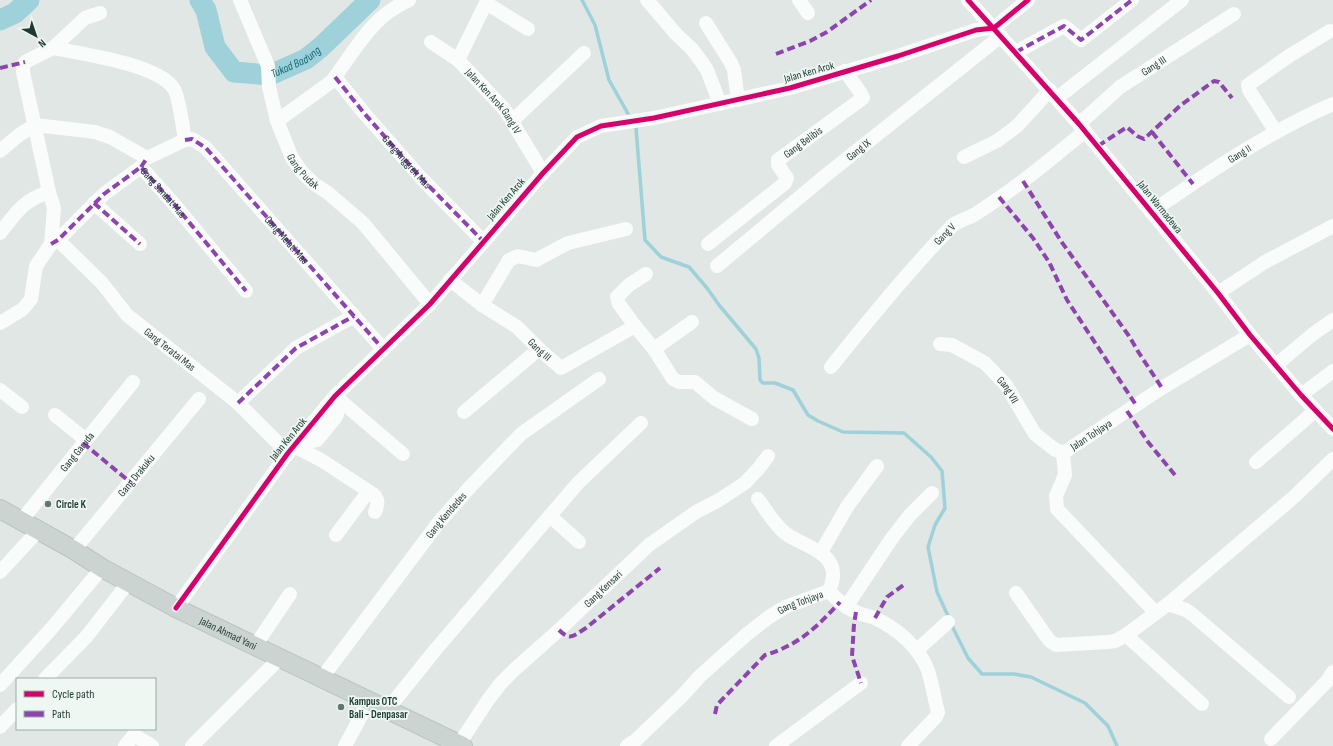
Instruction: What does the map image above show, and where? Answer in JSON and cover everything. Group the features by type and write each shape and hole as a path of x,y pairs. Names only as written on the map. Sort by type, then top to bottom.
{"main road":[{"name":"Jalan Ahmad Yani","path":"0,509 74,550 128,583 176,608 461,745"}],"street":[{"name":"Gang Pudak","path":"240,0 268,66 269,87 277,121 292,158 313,183 328,193 363,223 430,304"},
{"path":"277,121 335,77 364,36 376,22 409,0"},
{"path":"647,0 701,60 707,70 720,104"},
{"path":"799,0 808,13"},
{"name":"Jalan Warmadewa","path":"968,0 1054,94 1218,293 1250,335 1315,411 1333,429"},
{"name":"Gang IX","path":"717,266 997,32 1028,0"},
{"path":"1016,52 1064,26 1081,40 1132,0"},
{"path":"964,157 997,141 1054,94 1182,0"},
{"path":"458,60 486,3 528,29"},
{"path":"55,242 54,208 49,192 23,72 23,66 25,62 53,48 85,18 100,13"},
{"name":"Gang III","path":"1082,128 1105,99 1128,81 1234,14"},
{"path":"706,23 734,70 738,100"},
{"name":"Jalan Ken Arok","path":"176,608 291,450 331,400 430,304 483,241 576,137 601,126 646,120 790,88 898,56 976,30 997,32"},
{"path":"1276,132 1249,90 1248,85 1289,56 1330,31"},
{"name":"Jalan Ken Arok Gang IV","path":"431,42 458,60 505,110 543,173"},
{"path":"0,151 19,135 35,125 95,132 110,136 147,158 185,140 175,89 168,82 148,70 132,64 53,48"},
{"path":"512,121 584,53"},
{"name":"Gang Belibis","path":"708,244 785,183 787,178 778,165 778,160 863,98 846,71"},
{"name":"Gang Anggrek Mas","path":"335,77 364,113 422,179 483,241"},
{"name":"Gang II","path":"1151,212 1221,165 1276,132 1333,104"},
{"name":"Gang V","path":"831,367 876,310 917,262 953,225 977,214 1023,181 1082,128"},
{"name":"Gang Melati Mas","path":"185,140 192,139 206,148 383,349"},
{"name":"Gang Sandat Mas","path":"0,323 23,309 31,299 36,266 55,242 94,203 115,185 141,167 174,204 246,291"},
{"path":"0,233 27,202 34,197 49,192"},
{"path":"94,203 140,244"},
{"path":"1218,293 1265,262 1333,226"},
{"path":"482,305 508,260 518,256 536,260 568,242 626,230"},
{"name":"Gang Teratai Mas","path":"55,242 102,283 127,315 238,403 291,450 321,460 368,492"},
{"path":"646,274 629,285 617,297 618,302 654,349 672,379 679,382 695,382 714,398 752,419"},
{"name":"Gang III","path":"450,280 482,305 516,327 538,349 561,368 635,326"},
{"path":"238,403 296,348 354,316"},
{"path":"1276,365 1313,334 1333,320"},
{"path":"654,349 692,322"},
{"name":"Jalan Tohjaya","path":"1156,613 1057,509 1056,496 1065,475 1063,453 1162,388 1250,335"},
{"name":"Gang VII","path":"940,344 952,345 985,363 1006,385 1035,434 1054,449 1063,453"},
{"path":"464,412 538,349"},
{"path":"1301,395 1333,372"},
{"name":"Gang Kendedes","path":"321,679 440,522 470,487 521,434 599,379"},
{"name":"Gang Garuda","path":"21,520 133,382"},
{"path":"0,390 22,407"},
{"name":"Gang Drakuku","path":"74,550 198,399"},
{"path":"331,400 403,454"},
{"path":"1256,462 1315,411"},
{"path":"55,415 86,440"},
{"path":"387,710 436,649 578,483 641,422"},
{"name":"Gang Kensari","path":"461,745 488,700 501,683 514,670 559,630 649,545 696,512 719,500 745,483 768,456"},
{"path":"1016,593 1046,636 1056,645 1116,641 1168,604 1276,513 1333,459"},
{"path":"821,552 847,507 877,466"},
{"path":"336,535 368,492 376,498 378,505 375,512"},
{"path":"846,607 892,538 910,515 932,492"},
{"path":"758,499 777,526 785,534 821,552 828,561 834,571 829,591"},
{"path":"550,516 579,542"},
{"path":"0,572 38,530"},
{"path":"0,685 51,629 102,568"},
{"path":"47,678 87,636 128,583"},
{"name":"Gang Tohjaya","path":"634,744 700,676 747,634 785,607 829,591 846,607 875,618 898,633 917,650 927,669 938,712 936,717 908,746"},
{"path":"255,646 290,594"},
{"path":"1168,604 1186,610 1193,615 1289,697"},
{"path":"917,650 948,622"},
{"path":"1126,635 1202,704"},
{"path":"193,746 280,658"},
{"path":"1271,739 1328,680 1333,672"},
{"path":"776,746 861,683"},
{"path":"345,746 369,701"},
{"path":"0,727 16,710"},
{"path":"133,737 152,746"}],"waterway":[{"name":"Tukad Badung","path":"0,20 15,13 29,0"},
{"name":"Tukad Badung","path":"200,0 206,10 215,47 234,72 270,75 306,59 321,47 370,0"},
{"path":"582,0 595,25 609,80 631,119"},
{"path":"634,124 636,128 645,240 661,257 689,267 707,288 719,305 756,349 759,358 760,380 763,383 775,383 793,390 808,415 843,432 904,433 931,457 942,471 945,508 935,525 928,547 937,592 949,618"},
{"path":"951,624 968,658 982,674 1014,674 1031,677 1085,703 1108,726 1117,746"}],"marked path":[{"path":"776,54 810,41 827,32 871,0"},
{"path":"1016,52 1064,26 1081,40 1132,0"},
{"path":"0,68 25,62"},
{"path":"335,77 364,113 422,179 483,241"},
{"path":"1098,146 1127,127 1137,136 1144,139 1181,105 1214,81 1219,82 1232,98"},
{"path":"1152,132 1193,184"},
{"path":"185,140 192,139 206,148 383,349"},
{"path":"141,167 147,158"},
{"path":"51,244 58,240 104,194 141,167 174,204 246,291"},
{"path":"1023,181 1061,241 1129,336 1162,388"},
{"path":"999,197 1033,238 1049,262 1067,300 1136,405"},
{"path":"94,203 140,244"},
{"path":"238,403 296,348 354,316"},
{"path":"1127,411 1148,442 1175,475"},
{"path":"83,443 130,482"},
{"path":"559,630 567,636 575,635 586,628 660,568"},
{"path":"875,618 887,597 905,584"},
{"path":"715,714 717,705 765,655 788,646 807,634 840,602"},
{"path":"856,612 852,656 861,683"}],"cycle path":[{"path":"968,0 1079,124 1218,293 1250,335 1301,395 1333,429"},
{"path":"176,608 288,453 335,396 430,304 543,173 577,137 601,126 654,118 790,88 898,56 976,30 994,28 1028,0"}],"place":[{"name":"Circle K","path":"48,504"},
{"name":"Kampus OTC Bali - Denpasar","path":"341,707"}]}
